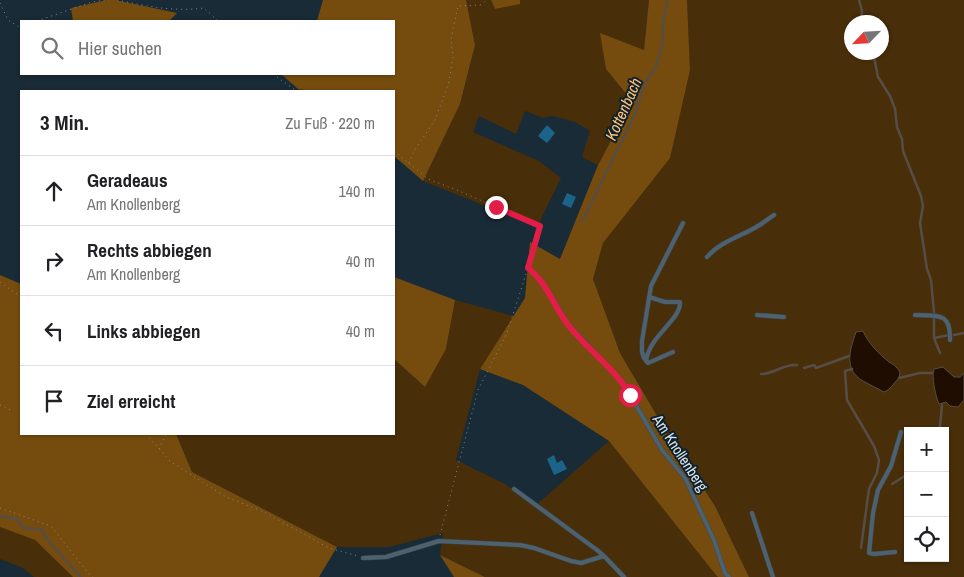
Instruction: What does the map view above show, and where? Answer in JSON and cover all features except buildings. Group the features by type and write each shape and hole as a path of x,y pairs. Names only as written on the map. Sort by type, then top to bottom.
{"lane":[{"path":"707,257 714,249 726,241 758,226 774,215"},
{"path":"646,361 642,352 642,340 649,297 659,268 683,223"},
{"path":"528,268 540,226"},
{"name":"Am Knollenberg","path":"528,268 535,274 552,297 566,322 623,383 662,450 685,478 714,540 725,573 729,577"},
{"path":"646,361 650,346 662,330 677,316 680,308 680,302 664,302 649,297"},
{"path":"757,315 784,317"},
{"path":"915,315 938,315 944,318 950,329 950,340"},
{"path":"646,361 653,362 673,352"},
{"path":"895,552 874,554 870,553 869,546 878,490 891,466 901,432"},
{"path":"514,489 597,550 624,577"},
{"path":"752,512 774,577"},
{"path":"363,558 386,557 439,541 520,545 581,563 604,556"}],"path":[{"path":"40,20 92,2 106,0"},
{"path":"116,0 165,10 204,8 217,20"},
{"path":"409,163 414,151 435,120 449,82 452,57 451,39 458,6 481,5 486,0"},
{"path":"0,3 8,20 20,26"},
{"path":"274,75 295,90"},
{"path":"395,152 428,179 540,226"},
{"path":"439,541 478,390 507,333 528,268"},
{"path":"0,282 20,296"},
{"path":"0,404 11,410"},
{"path":"147,435 171,462 226,497 262,511 329,548 363,558"},
{"path":"158,449 165,435"},
{"path":"0,508 51,526 93,577"}],"shaded area":[{"path":"115,0 177,13 170,20 73,20 71,8"},
{"path":"323,0 466,0 475,45 460,104 423,181 395,157 395,90 304,90 298,89 282,75 395,75 395,20 317,20"},
{"path":"466,0 491,0 495,9 520,3 520,0 649,0 644,50 601,34 606,69 632,101 598,165 582,157 590,131 575,122 553,116 543,118 525,111 516,134 479,116 473,132 539,161 561,178 537,227 423,181 460,104 475,45"},
{"path":"491,0 520,0 520,4 495,9"},
{"path":"649,0 687,0 690,70 670,158 603,243 593,279 620,353 666,431 715,506 749,577 718,577 609,441 523,385 480,369 525,298 530,242 560,259 598,165 632,101 606,69 600,33 644,50"},
{"path":"687,0 964,0 964,577 749,577 715,506 666,431 620,353 593,279 603,243 626,212 690,70"},
{"path":"0,275 20,284 20,435 176,435 192,472 337,547 319,577 73,577 35,540 0,527"},
{"path":"395,277 455,300 446,349 425,387 395,360"},
{"path":"455,300 514,316 480,369 456,460 505,484 535,506 609,441 718,577 485,577 440,555 443,533 389,547 337,547 192,472 176,435 395,435 395,360 425,387 446,349"},
{"path":"863,331 874,348 900,372 899,378 884,392 863,381 857,376 850,365 850,352 856,332"},
{"path":"943,367 954,377 960,377 964,373 964,400 958,407 950,406 946,402 939,404 934,387 933,372 934,369"},
{"path":"0,527 35,540 73,577 34,577 23,568 0,559"},
{"path":"440,555 485,577 454,577"}],"waterway":[{"name":"Kottenbach","path":"582,222 635,114 645,82 656,67 663,41 663,22 668,0"},
{"path":"859,0 862,15"},
{"path":"875,60 878,77 890,96 895,109 903,151 921,196 923,206 920,223 927,269 931,280 934,312"},
{"path":"934,318 934,338 940,353"},
{"path":"954,335 964,333"},
{"path":"934,338 949,335"},
{"path":"804,368 814,365 816,368 849,356"},
{"path":"761,374 797,365"},
{"path":"852,369 845,371 847,400 874,446 879,460 877,473 869,489 861,548"},
{"path":"899,378 920,373 932,373"},
{"path":"939,427 942,405"},
{"path":"892,484 904,476"},
{"path":"0,516 17,519 23,528 41,529 51,544 81,577"}],"route":[{"path":"496,207 540,226 528,268 535,274 552,297 566,322 623,383 630,395"}]}
